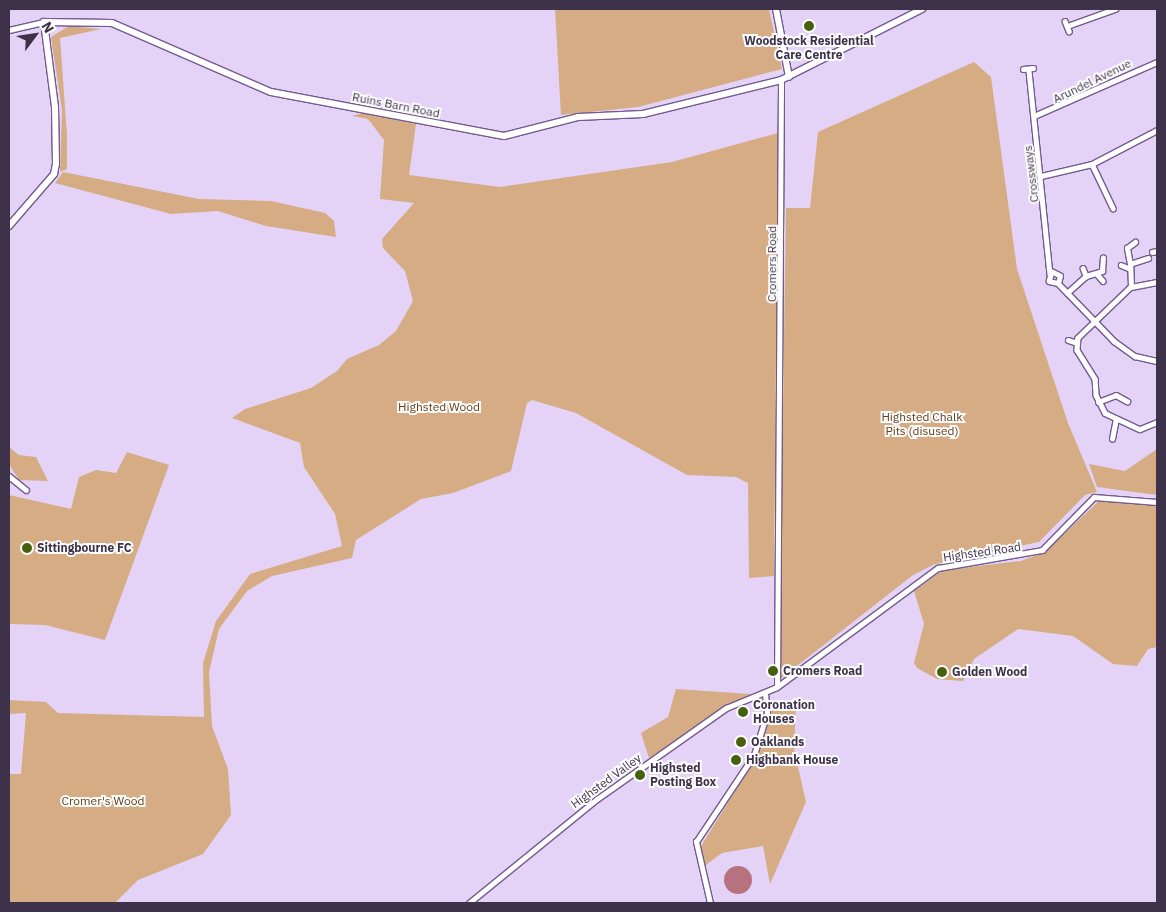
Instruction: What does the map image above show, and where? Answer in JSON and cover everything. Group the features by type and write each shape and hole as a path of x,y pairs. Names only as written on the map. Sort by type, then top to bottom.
{"street":[{"path":"776,9 789,77"},
{"name":"Ruins Barn Road","path":"9,30 44,22 112,22 270,92 504,136 578,116 643,114 781,80 922,9"},
{"path":"1070,25 1115,9"},
{"path":"1065,21 1070,25"},
{"path":"9,226 54,174 56,164 55,107 44,22"},
{"path":"1068,31 1070,25"},
{"name":"Arundel Avenue","path":"1034,116 1157,62"},
{"name":"Crossways","path":"1023,69 1031,70 1050,274"},
{"name":"Cromers Road","path":"777,687 781,80"},
{"path":"1041,176 1092,164 1156,131 1157,138"},
{"path":"1092,164 1113,208"},
{"path":"1131,287 1127,248 1135,242"},
{"path":"1067,293 1086,276 1097,274 1106,267 1103,258"},
{"path":"1121,264 1130,266 1148,258"},
{"path":"1083,268 1086,276"},
{"path":"1058,283 1058,273 1050,274 1049,281 1058,283 1093,322 1135,356 1157,361"},
{"path":"1097,274 1103,281"},
{"path":"1157,282 1131,287 1093,322 1077,344 1080,358 1095,379 1098,402 1116,420 1144,430 1157,422"},
{"path":"1068,340 1077,344"},
{"path":"1098,402 1116,395 1127,401"},
{"path":"1112,439 1116,420"},
{"path":"9,476 26,490"},
{"name":"Highsted Road","path":"765,693 777,687 938,568 1042,550 1094,497 1157,502"},
{"path":"710,903 696,842 754,755 767,713 765,693"},
{"name":"Highsted Valley","path":"469,903 634,773 726,708 765,693"}],"green space":[{"path":"555,9 769,9 782,69 638,107 561,115"},
{"path":"69,26 101,29 60,38 67,135 67,169 60,172 62,110 51,37"},
{"name":"Highsted Chalk Pits (disused)","path":"974,62 991,77 1017,269 1068,423 1097,492 1085,495 1039,542 935,564 913,575 779,680 786,208 810,208 818,132"},
{"path":"363,113 416,124 409,175 500,187 672,162 778,133 774,576 749,578 748,483 736,477 687,475 576,413 532,400 527,403 511,471 453,493 421,499 356,540 352,558 272,576 247,591 219,629 209,672 212,726 228,769 231,815 203,854 138,880 115,903 9,903 9,774 21,774 26,713 9,714 9,700 46,702 58,713 204,717 203,663 216,621 250,574 342,546 335,514 304,467 300,443 232,418 245,409 311,388 337,371 347,359 379,345 396,331 413,301 405,271 383,248 382,239 414,203 380,199 384,140 368,119 352,116"},
{"path":"63,172 199,199 271,201 325,213 334,221 336,237 266,226 218,211 171,214 55,183"},
{"path":"9,447 19,455 36,457 48,481 19,480 9,464"},
{"path":"1157,449 1157,495 1097,487 1089,464 1125,471"},
{"path":"127,452 169,465 105,640 45,625 9,624 9,495 71,509 79,477 96,470 116,473"},
{"path":"1102,498 1157,504 1157,647 1148,649 1137,666 1113,664 1073,636 1018,629 974,659 963,681 937,679 917,668 914,663 924,624 914,591 943,570 1021,561 1045,552"},
{"path":"676,689 751,694 649,758 641,733 668,717"},
{"path":"796,704 794,749 806,802 770,884 763,846 722,853 703,867 698,851 755,759 773,706"}],"shaded area":[{"path":"738,866 748,870 752,880 748,890 738,894 728,890 724,880 728,870"}],"place":[{"name":"Woodstock Residential Care Centre","path":"809,26"},
{"name":"Sittingbourne FC","path":"27,548"},
{"name":"Cromers Road","path":"773,671"},
{"name":"Golden Wood","path":"942,672"},
{"name":"Coronation Houses","path":"743,712"},
{"name":"Oaklands","path":"741,742"},
{"name":"Highbank House","path":"736,760"},
{"name":"Highsted Posting Box","path":"640,775"}],"park label":[{"name":"Highsted Wood","path":"439,407"},
{"name":"Cromer's Wood","path":"103,801"}]}
